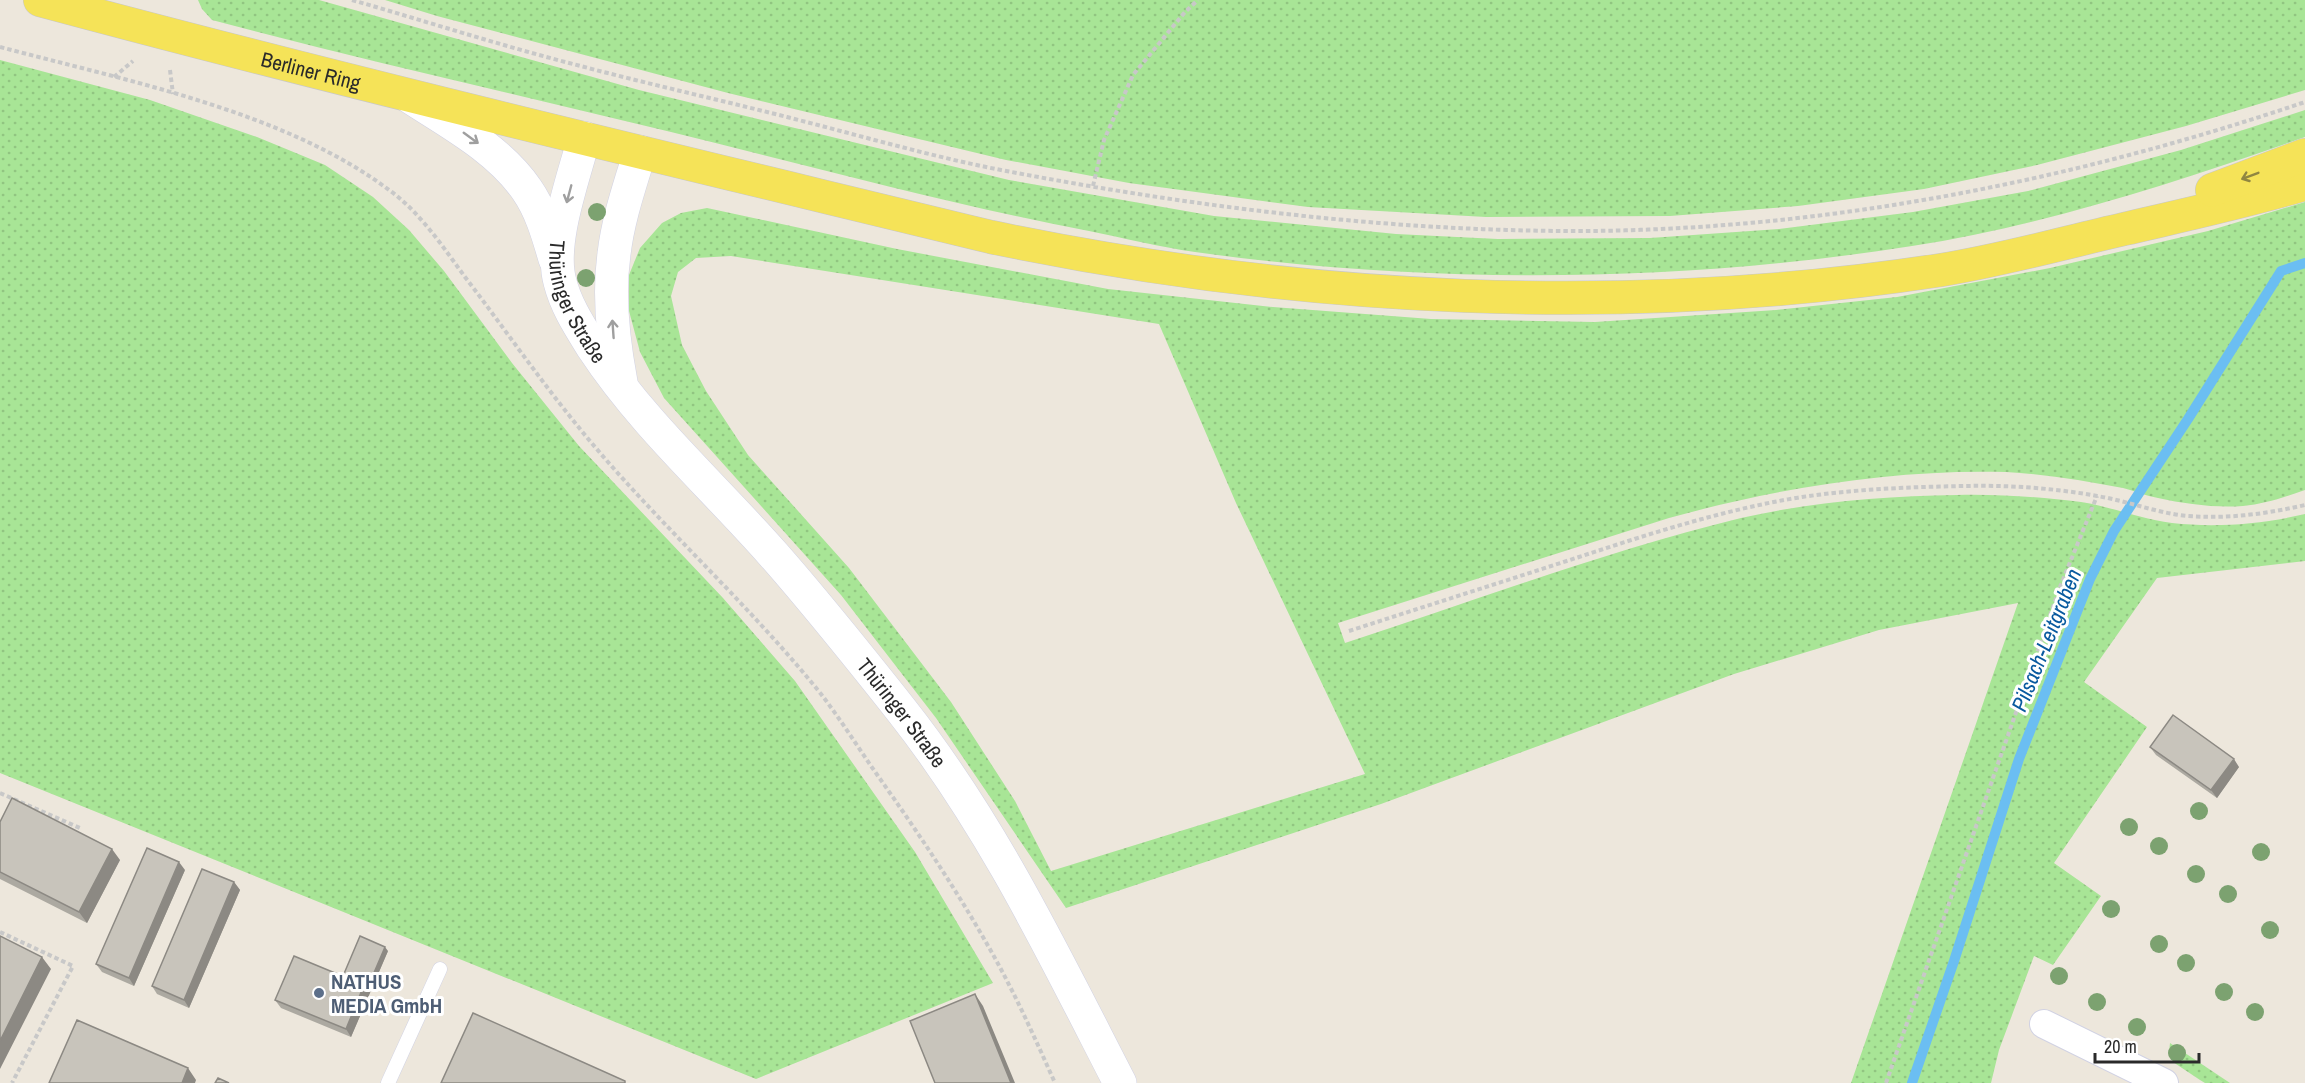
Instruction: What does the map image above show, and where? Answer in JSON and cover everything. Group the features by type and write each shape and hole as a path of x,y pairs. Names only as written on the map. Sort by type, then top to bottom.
{"main road":[{"name":"Berliner Ring","path":"40,0 164,34 991,237 1150,267 1269,282 1439,294 1618,298 1792,287 1943,270 2033,252 2093,236"},
{"path":"2093,236 2305,155"},
{"path":"2093,236 2221,207 2305,184"}],"street":[{"path":"405,94 493,154 514,174 527,190 537,209 556,263"},
{"name":"Thüringer Straße","path":"584,138 566,207 556,263 572,315 621,387 650,422 780,562 904,713 949,774 994,843 1036,917 1120,1083"},
{"name":"Thüringer Straße","path":"621,387 615,349 611,283 618,230 640,152"},
{"path":"2044,1024 2164,1083"}],"lane":[{"path":"388,1083 440,969"}],"path":[{"path":"352,0 570,63 997,170 1193,203 1352,220 1481,228 1589,231 1701,226 1833,214 1956,196 2144,151 2305,102"},
{"path":"1093,186 1104,140 1133,75 1185,12 1198,0"},
{"path":"0,47 173,94 258,121 312,145 366,174 393,192 434,234 572,420 638,496 734,594 822,696 923,840 989,947 1055,1083"},
{"path":"1349,631 1666,529 1728,512 1802,497 1869,490 1967,486 2039,489 2097,496 2155,511 2188,516 2232,517 2271,513 2305,505"},
{"path":"1886,1083 2060,587 2097,496"},
{"path":"0,793 80,828"},
{"path":"0,932 73,966 12,1083"}],"green space":[{"path":"198,0 319,0 639,90 1009,180 1214,216 1396,234 1498,239 1650,238 1779,229 1913,212 2028,191 2181,150 2305,110 2305,137 2160,186 2061,214 1912,246 1824,258 1644,273 1463,274 1373,270 1283,263 1182,250 984,209 212,20 202,9"},
{"path":"385,0 2305,0 2305,90 2186,126 2037,165 1924,189 1798,206 1670,216 1486,217 1308,207 1129,183 1006,160 728,93 437,16"},
{"path":"0,60 150,100 257,137 325,165 373,197 409,230 444,271 512,363 579,446 723,598 795,681 915,852 993,983 756,1079 0,773"},
{"path":"2305,202 2305,490 2259,504 2222,506 2168,500 2123,488 2035,474 1964,472 1879,477 1794,489 1669,518 1338,623 1345,643 1641,545 1767,512 1848,501 1930,496 2019,496 2081,502 2160,521 2205,525 2256,523 2305,514 2305,561 2157,578 2084,682 2147,727 2054,863 2101,896 2053,965 2034,956 1999,1050 1991,1083 1851,1083 2018,603 1879,630 1734,674 1381,804 1066,908 936,718 841,595 664,398 640,352 629,311 629,275 640,248 662,223 681,213 707,208 897,249 1108,289 1273,307 1431,319 1595,322 1776,310 1897,297 2050,268 2208,231","holes":["731,256 1159,324 1236,503 1365,774 1051,871 1015,801 951,702 849,568 748,455 706,391 682,345 671,296 678,272 696,258"]},
{"path":"2170,1043 2230,1083 2205,1083 2173,1062 2169,1052"}],"building":[{"path":"2173,715 2234,759 2211,790 2150,747"},
{"path":"12,798 112,849 79,912 0,872 0,822"},
{"path":"147,848 179,862 129,978 96,964"},
{"path":"202,869 234,882 184,1000 152,986"},
{"path":"0,936 42,957 0,1041"},
{"path":"360,936 385,947 367,989 364,985 343,976"},
{"path":"294,956 364,985 346,1029 275,1000"},
{"path":"975,994 1011,1083 935,1083 910,1021"},
{"path":"473,1013 625,1081 625,1083 441,1083"},
{"path":"77,1020 188,1068 182,1083 49,1083"},
{"path":"218,1078 229,1083 215,1083"}],"waterway":[{"name":"Pilsach-Leitgraben","path":"1912,1083 2019,759 2090,579 2114,531 2281,271 2305,263"}],"place":[{"name":"NATHUS MEDIA GmbH","path":"319,993"}]}
